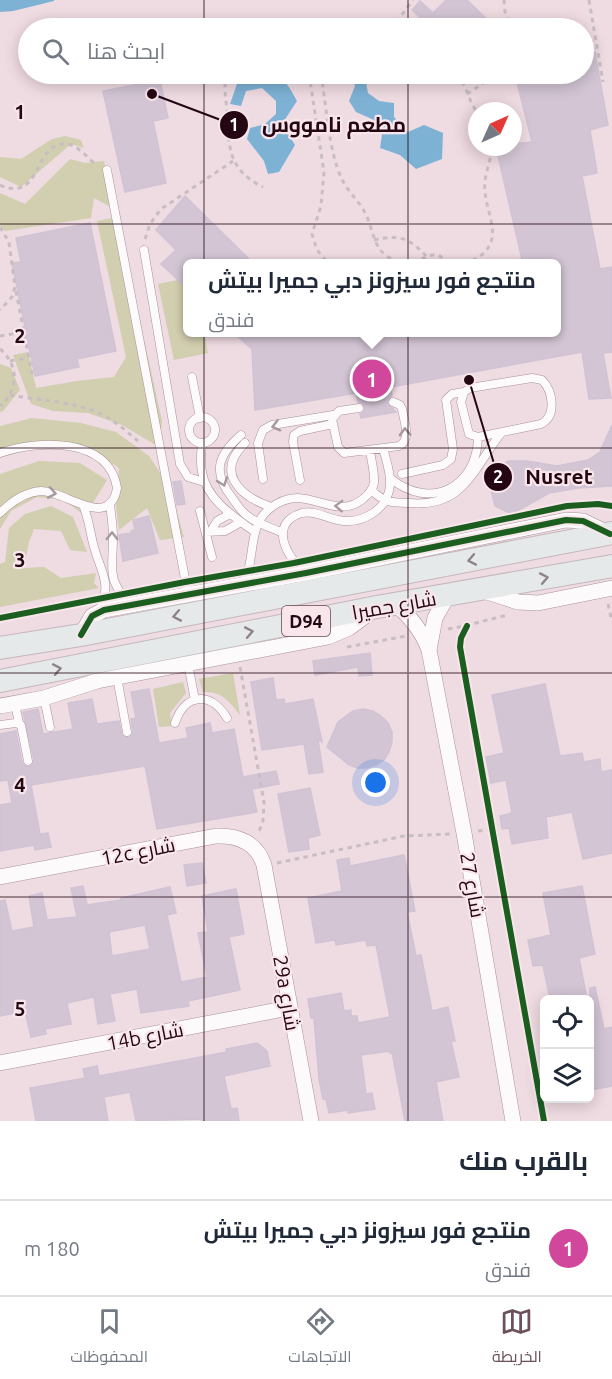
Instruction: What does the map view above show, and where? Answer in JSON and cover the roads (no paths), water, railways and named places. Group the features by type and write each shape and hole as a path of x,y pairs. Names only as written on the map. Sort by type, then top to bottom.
{"main road":[{"name":"شارع جميرا","path":"0,648 611,534"},
{"name":"شارع جميرا","path":"0,681 386,606 612,566"}],"street":[{"path":"81,634 92,616 99,611 306,573 566,520 583,521 611,534"},
{"path":"482,590 518,602 538,603 609,589"},
{"name":"شارع 27","path":"429,650 435,618 448,595"},
{"path":"8,705 44,698 81,684 327,637 349,628 386,606"},
{"name":"شارع 27","path":"386,606 415,622 429,650 465,832 513,1121"},
{"name":"12c شارع","path":"0,878 216,836 241,839 252,845 264,865"},
{"name":"29a شارع","path":"264,865 311,1121"},
{"name":"14b شارع","path":"0,1063 289,1008"}],"lane":[{"path":"107,170 188,594"},
{"path":"144,250 180,464 188,477 204,482"},
{"path":"192,377 200,418"},
{"path":"402,474 443,465 451,459 453,449 446,400 452,394 464,392 470,388 532,378 545,383 552,410 547,420 541,424 478,437 471,436 461,402 464,392"},
{"path":"333,419 341,452 348,454 399,446 406,439 402,409 393,402"},
{"path":"300,480 292,442 294,435 333,419 339,411 359,408"},
{"path":"200,418 209,420 214,429 211,439 202,443 197,442 189,434 191,424 200,418"},
{"path":"263,479 258,443 264,430 272,425 333,419"},
{"path":"371,490 384,501 427,504 454,494 470,480 502,432"},
{"path":"241,435 222,457 221,480 243,512 283,534"},
{"path":"390,478 416,493 426,495 442,492 457,484 467,471 475,455 478,437"},
{"path":"202,443 201,464 204,482 230,514 255,532"},
{"path":"245,443 233,459 233,479 247,496 271,507"},
{"path":"0,453 37,444 56,444 84,450 104,463 114,475 117,488 110,503 97,509 62,495 41,491 25,495 10,503 0,513"},
{"path":"306,573 289,557 283,542 287,524 293,517 303,513 353,521 368,516 384,501 388,493 390,478 383,448"},
{"path":"244,584 251,562 255,532 259,522 271,507 286,500 298,498 328,506 351,506 363,500 371,490 374,476 370,450"},
{"path":"99,611 106,589 106,565 113,537 110,503"},
{"path":"83,505 95,549 130,605"},
{"path":"200,511 208,531 212,557"},
{"path":"208,531 217,521 230,514"},
{"path":"208,531 225,531 241,522"},
{"path":"188,664 195,700"},
{"path":"117,677 127,732"},
{"path":"44,698 50,727"},
{"path":"175,723 182,708 195,700 214,702 227,718"},
{"path":"8,705 23,728 28,761"},
{"path":"0,725 19,723"}],"water":[{"path":"0,0 54,0 54,1 0,12"},
{"path":"237,84 287,85 297,101 282,124 295,145 279,172 268,174 264,161 247,139 250,128 265,124 276,114 276,101 262,88 246,91 241,106 230,104"},
{"path":"354,84 366,84 368,93 379,101 394,103 394,117 408,132 424,125 443,133 442,159 416,169 400,155 380,148 382,135 374,120 356,112 349,101"}],"place":[{"name":"مطعم نامووس","path":"152,94"},
{"name":"منتجع فور سيزونز دبي جميرا بيتش","path":"372,379"},
{"name":"Nusret","path":"469,380"}]}
